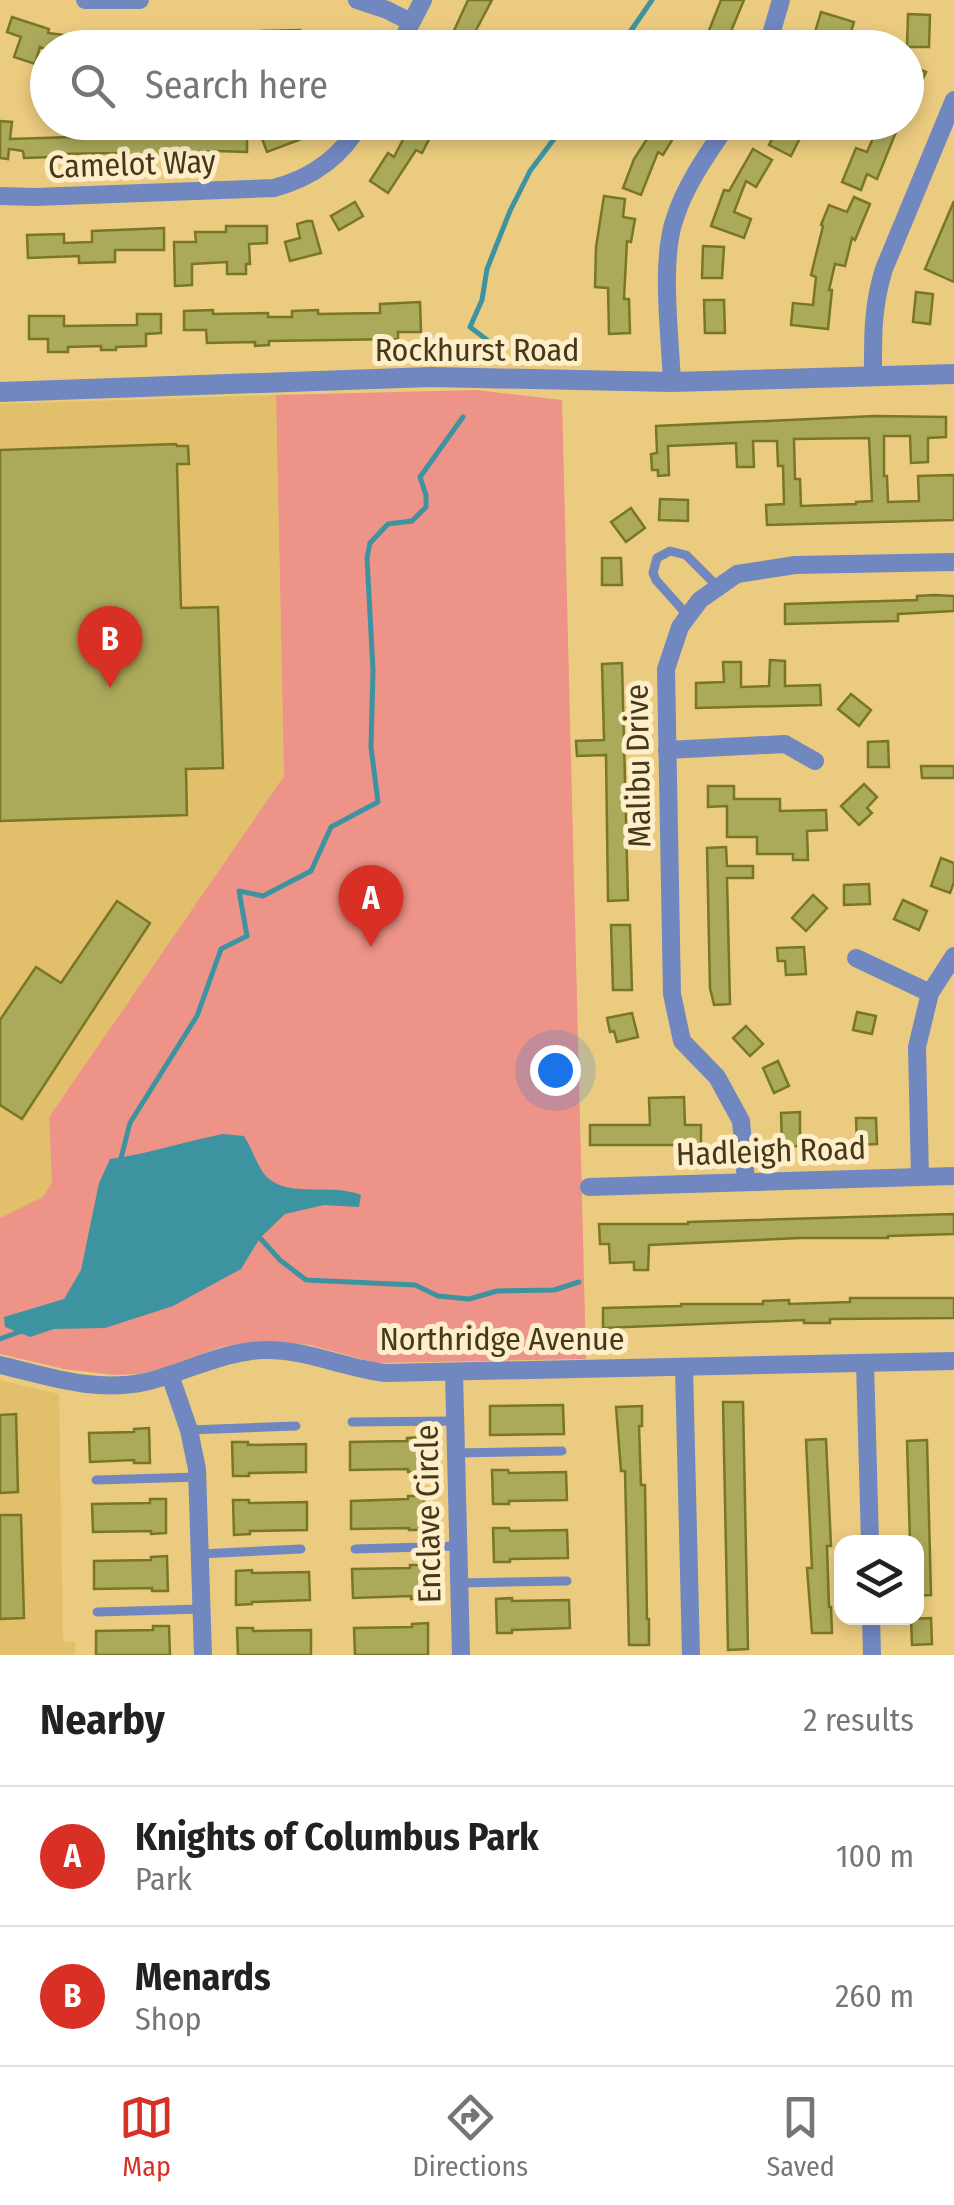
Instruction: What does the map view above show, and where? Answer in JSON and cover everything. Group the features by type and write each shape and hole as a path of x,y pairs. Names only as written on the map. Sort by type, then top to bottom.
{"street":[{"path":"85,0 140,0"},
{"path":"356,0 411,22"},
{"path":"407,30 423,0"},
{"path":"772,30 780,0"},
{"path":"873,376 877,292 954,100"},
{"name":"Camelot Way","path":"0,196 274,188 300,181 334,158 348,140"},
{"path":"672,382 668,258 674,219 717,140"},
{"name":"Rockhurst Road","path":"0,392 430,377 672,382 954,374"},
{"name":"Malibu Drive","path":"746,1181 741,1120 717,1077 682,1041 672,994 666,669 680,627 700,600 737,574 794,566 954,562"},
{"path":"666,750 785,744 815,762"},
{"path":"920,1177 916,1046 930,992 954,956"},
{"path":"856,958 930,992"},
{"name":"Hadleigh Road","path":"589,1187 954,1176"},
{"name":"Northridge Avenue","path":"0,1366 63,1382 103,1386 144,1382 232,1354 266,1350 298,1352 385,1373 954,1361"},
{"path":"866,1363 870,1535"},
{"path":"684,1368 691,1655"},
{"name":"Enclave Circle","path":"454,1372 461,1655"},
{"path":"170,1375 189,1430 198,1477 203,1655"},
{"path":"871,1625 872,1655"}],"lane":[{"path":"688,616 656,580 653,573 657,558 670,550 686,554 718,588"},
{"path":"352,1422 455,1421"},
{"path":"189,1430 296,1426"},
{"path":"456,1454 562,1452"},
{"path":"96,1480 198,1477"},
{"path":"355,1550 458,1546"},
{"path":"200,1554 301,1549"},
{"path":"459,1583 567,1580"},
{"path":"97,1612 202,1608"}],"shaded area":[{"path":"477,390 562,400 586,1359 377,1363 310,1345 260,1341 221,1347 164,1368 114,1375 64,1369 0,1354 0,1218 43,1197 52,1182 49,1117 284,776 276,395"},
{"path":"276,395 284,776 49,1117 52,1181 43,1197 0,1218 0,404"},
{"path":"0,1380 59,1394 63,1642 75,1642 75,1655 0,1655"}],"water":[{"path":"223,1134 244,1136 264,1174 277,1184 361,1195 359,1207 324,1205 285,1214 260,1238 241,1269 173,1306 105,1328 54,1329 30,1337 5,1327 4,1317 64,1299 81,1270 99,1183 110,1159"}],"building":[{"path":"468,0 492,0 476,30 454,30"},
{"path":"721,0 744,0 732,30 709,30"},
{"path":"821,12 854,22 852,30 816,30"},
{"path":"908,14 930,15 929,47 924,47 924,30 908,30"},
{"path":"12,17 49,29 30,30 30,62 14,57 21,37 7,32"},
{"path":"0,121 12,122 10,139 247,140 247,152 118,157 118,153 55,154 24,158 23,151 9,149 8,159 0,158"},
{"path":"262,140 299,140 267,152"},
{"path":"403,140 429,140 422,153 416,150 388,193 370,181 388,153 394,157"},
{"path":"646,140 672,140 663,155 658,152 641,195 623,188"},
{"path":"771,140 799,140 791,156 769,145"},
{"path":"872,140 893,140 877,179 867,174 861,190 842,182 856,148 867,152"},
{"path":"753,149 772,160 756,187 746,181 734,212 751,219 744,238 711,226 724,190 729,191"},
{"path":"604,196 625,199 623,217 635,219 631,242 627,241 624,299 629,299 630,333 609,334 608,288 595,287"},
{"path":"854,197 870,204 855,240 852,238 845,266 835,264 829,290 828,329 791,325 793,303 813,305 816,277 811,275 829,205 847,212"},
{"path":"954,201 954,282 925,269"},
{"path":"355,202 363,216 339,230 331,216"},
{"path":"312,221 321,253 290,261 285,242 300,238 297,224"},
{"path":"226,226 267,226 267,243 249,244 246,274 227,274 227,262 192,264 192,285 175,286 174,242 196,242 195,232 226,232"},
{"path":"164,228 164,250 115,250 115,262 79,263 79,256 28,258 27,235 64,234 64,243 92,242 92,231"},
{"path":"703,246 724,247 722,278 702,278"},
{"path":"916,292 933,294 930,324 913,322"},
{"path":"704,300 724,300 725,333 705,333"},
{"path":"420,302 421,332 398,332 398,339 269,341 269,345 255,346 255,342 207,343 206,330 184,330 184,311 292,317 292,311 380,313 380,304"},
{"path":"137,314 161,314 161,333 146,334 146,346 116,350 101,350 101,346 68,347 68,352 48,352 48,339 29,339 29,316 64,316 64,326 137,325"},
{"path":"875,416 946,417 946,437 928,438 928,462 911,463 910,436 884,436 884,476 888,502 919,501 918,476 954,475 954,520 767,525 766,505 784,504 783,466 778,466 777,441 753,441 754,467 737,467 736,443 668,446 669,475 658,476 658,470 652,470 651,454 657,453 656,426","holes":["869,438 872,501 801,506 800,479 795,479 794,439"]},
{"path":"188,446 189,464 177,464 181,608 218,607 223,768 186,769 187,815 0,821 0,450"},
{"path":"660,499 688,500 688,521 659,520"},
{"path":"631,508 645,528 626,542 611,522"},
{"path":"602,558 621,558 622,585 602,585"},
{"path":"917,596 954,596 954,611 898,614 898,621 785,624 785,604 917,600"},
{"path":"770,660 785,661 785,686 820,685 821,705 696,708 696,683 724,682 723,662 741,662 741,687 769,686"},
{"path":"622,663 628,900 608,901 606,755 577,756 576,741 604,740 602,664"},
{"path":"851,694 871,710 859,726 838,709"},
{"path":"888,741 889,767 868,767 868,742"},
{"path":"921,766 954,766 954,778 922,778"},
{"path":"864,784 877,797 867,808 872,813 859,825 841,806"},
{"path":"708,786 734,786 734,799 780,799 780,811 826,810 827,830 807,831 808,860 793,860 793,854 757,854 757,837 727,837 727,806 708,807"},
{"path":"726,847 727,866 753,866 753,878 727,878 730,1004 714,1005 710,988 707,848"},
{"path":"941,858 954,863 950,893 931,886"},
{"path":"869,884 870,904 844,905 844,885"},
{"path":"813,895 827,908 806,931 792,918"},
{"path":"903,900 927,911 919,930 894,919"},
{"path":"117,901 150,923 22,1119 0,1105 0,1020 36,967 61,983"},
{"path":"611,925 630,925 632,990 613,990"},
{"path":"804,947 806,974 786,975 785,961 778,961 777,948"},
{"path":"857,1012 876,1016 872,1034 853,1030"},
{"path":"632,1013 638,1037 617,1042 607,1018"},
{"path":"746,1026 763,1044 750,1056 733,1038"},
{"path":"778,1061 789,1086 774,1093 763,1068"},
{"path":"684,1097 685,1125 701,1125 701,1145 590,1145 590,1125 650,1125 649,1098"},
{"path":"800,1112 800,1146 782,1147 781,1113"},
{"path":"856,1118 876,1118 877,1144 857,1145"},
{"path":"954,1214 954,1234 649,1245 648,1270 634,1270 634,1262 610,1263 609,1244 600,1244 599,1224"},
{"path":"850,1298 954,1298 954,1318 603,1328 603,1308 789,1300 789,1304 850,1302"},
{"path":"723,1402 743,1402 748,1649 728,1650"},
{"path":"563,1405 564,1434 490,1435 490,1406"},
{"path":"642,1406 639,1426 641,1485 645,1485 649,1645 629,1645 625,1471 621,1471 616,1407"},
{"path":"16,1414 18,1492 0,1493 0,1415"},
{"path":"149,1428 150,1463 90,1462 89,1433"},
{"path":"423,1437 424,1472 350,1470 350,1442"},
{"path":"826,1439 832,1633 812,1633 806,1440"},
{"path":"927,1440 931,1595 924,1595 924,1535 910,1535 907,1441"},
{"path":"232,1442 306,1444 306,1472 233,1476"},
{"path":"492,1470 566,1472 567,1500 493,1504"},
{"path":"424,1496 425,1530 351,1529 351,1501"},
{"path":"150,1499 166,1499 166,1533 93,1532 92,1504 150,1503"},
{"path":"233,1500 307,1502 307,1530 234,1535"},
{"path":"0,1515 21,1515 24,1618 0,1619"},
{"path":"493,1528 567,1530 568,1558 494,1562"},
{"path":"167,1556 168,1591 94,1589 94,1561"},
{"path":"426,1565 427,1599 353,1598 352,1569"},
{"path":"236,1571 309,1572 310,1600 236,1605"},
{"path":"496,1599 569,1600 570,1628 497,1633"},
{"path":"924,1618 931,1618 932,1644 912,1645 911,1625 924,1625"},
{"path":"428,1623 428,1655 355,1655 354,1628"},
{"path":"153,1626 169,1626 170,1655 96,1655 96,1631 153,1630"},
{"path":"237,1628 311,1630 311,1655 238,1655"}],"waterway":[{"path":"631,30 652,0"},
{"path":"495,346 470,327 510,211 530,171 553,140"},
{"path":"120,1162 130,1123 197,1016 221,949 247,936 239,891 263,896 311,871 331,827 378,802 371,747 373,670 367,558 370,543 388,524 412,521 426,507 420,477 463,417"},
{"path":"260,1238 306,1280 415,1285 438,1296 469,1299 497,1291 554,1290 579,1282"},
{"path":"0,1339 22,1331"}],"place":[{"name":"Menards","path":"110,688"},
{"name":"Knights of Columbus Park","path":"371,947"}]}
